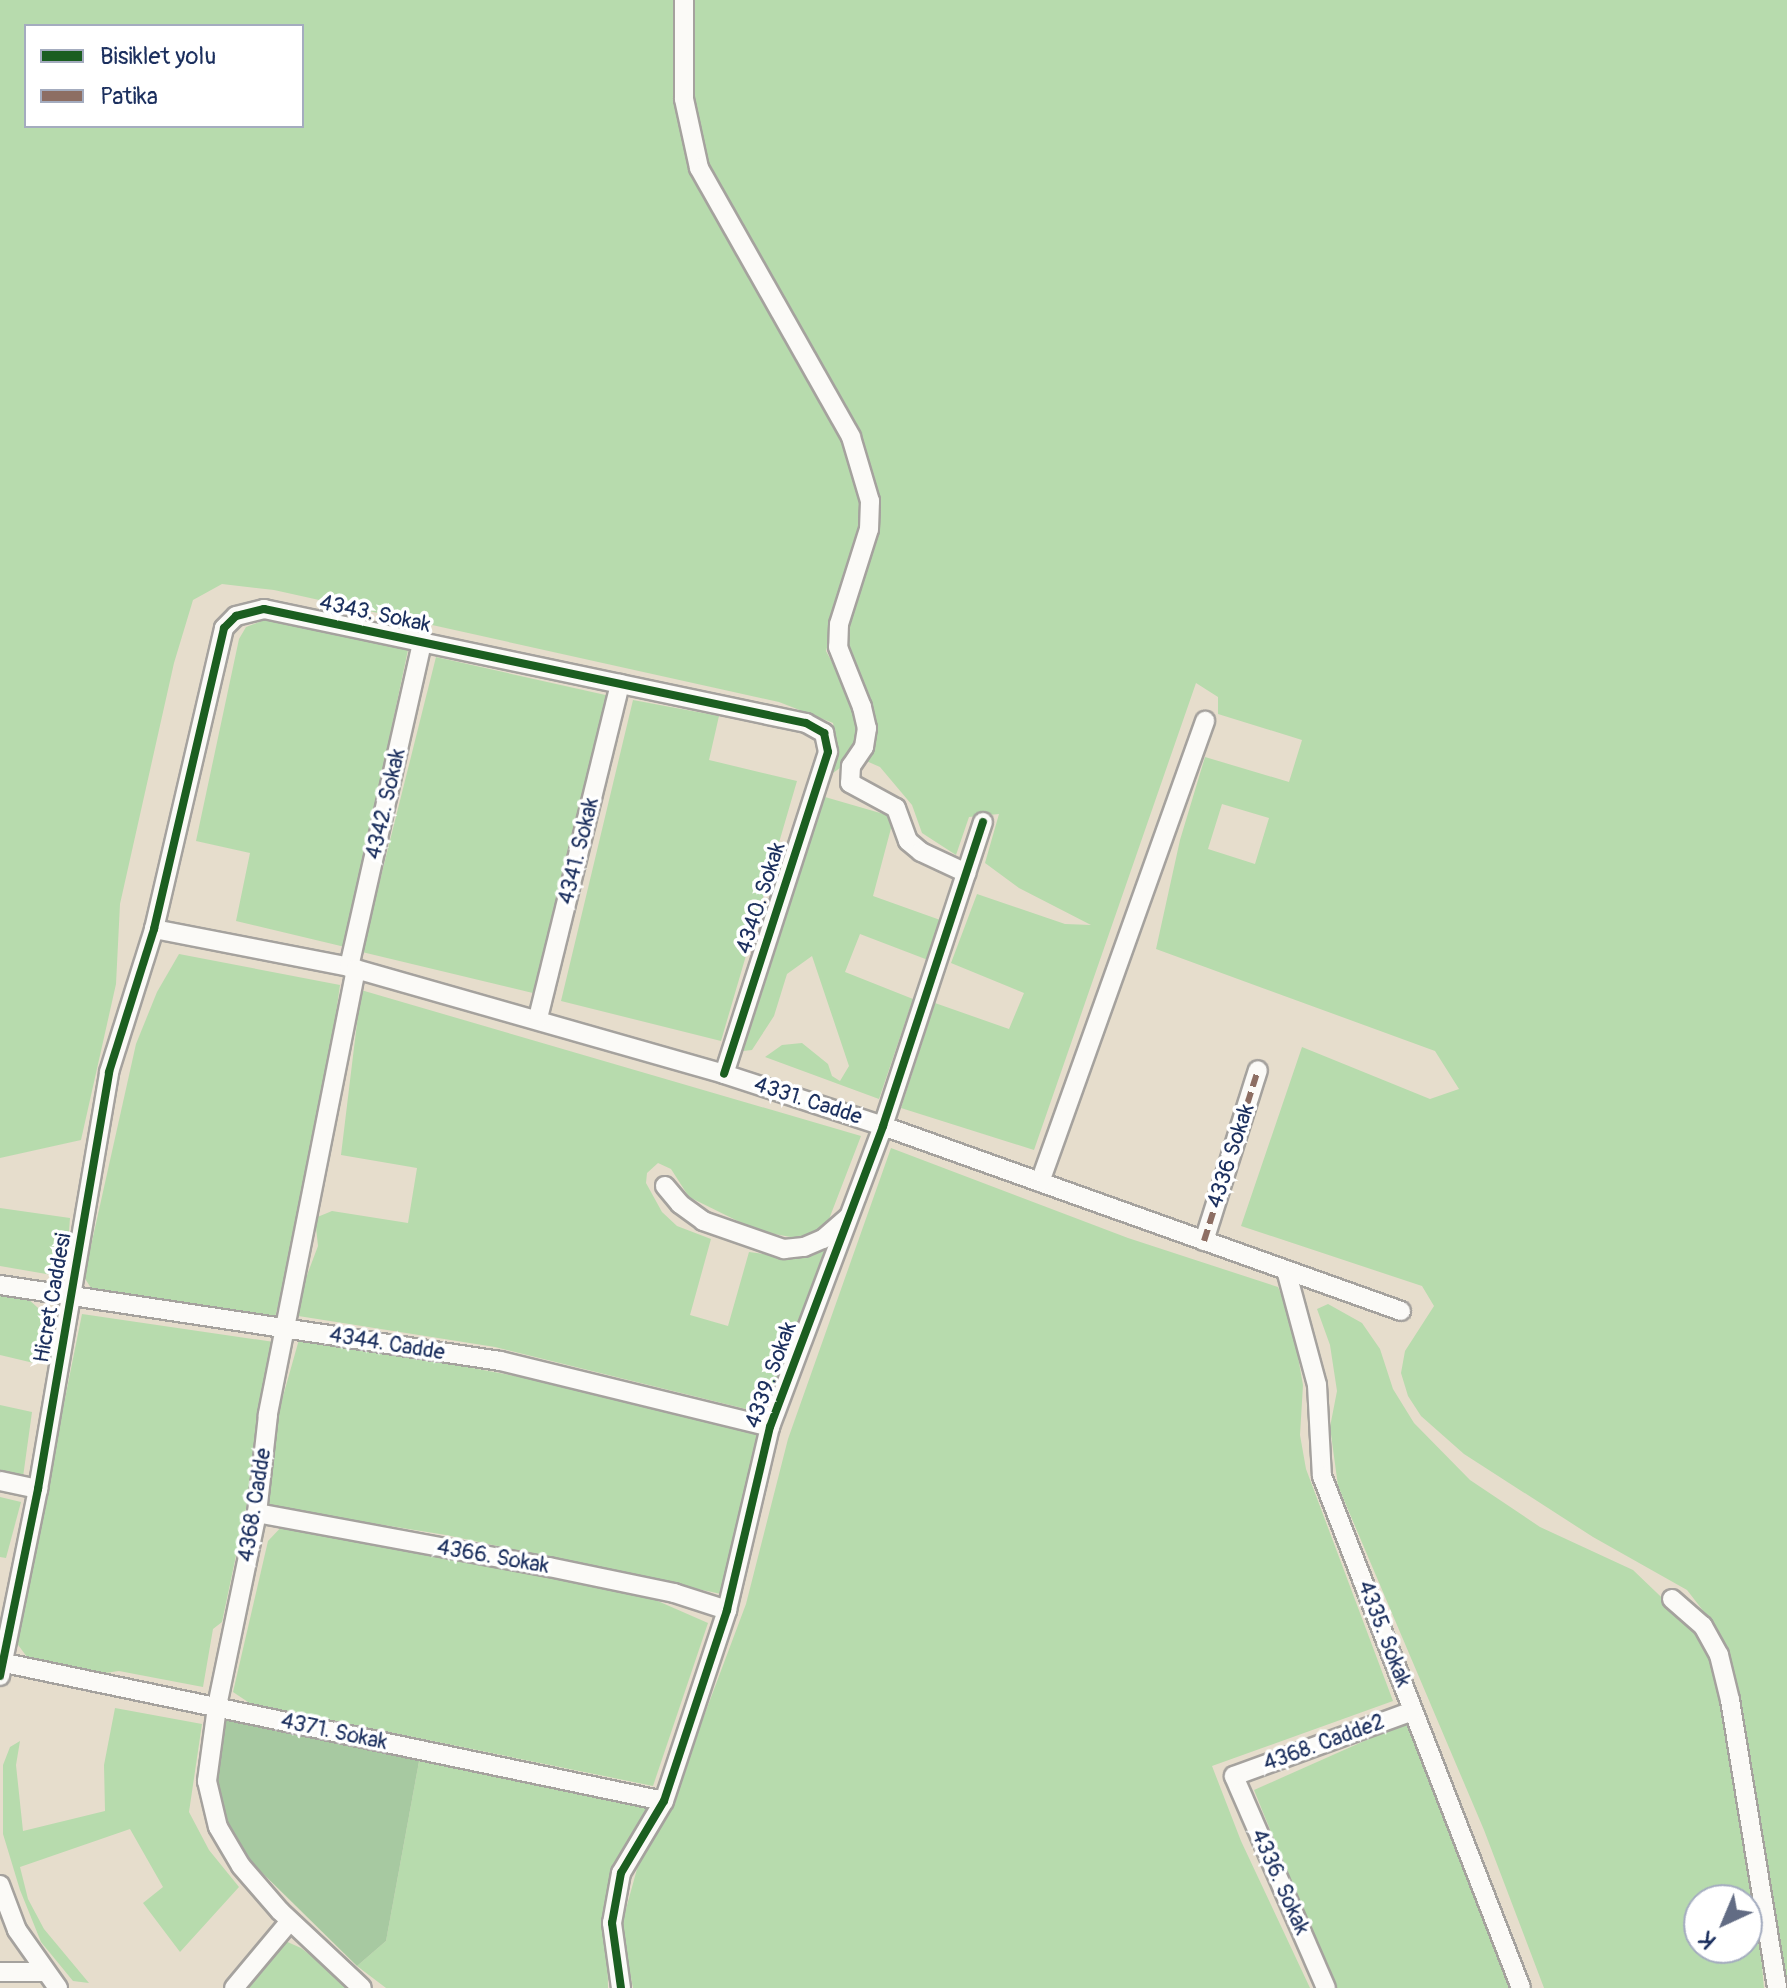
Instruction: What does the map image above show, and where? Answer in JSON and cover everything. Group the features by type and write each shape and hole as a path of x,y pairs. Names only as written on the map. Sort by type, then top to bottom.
{"street":[{"path":"684,0 684,99 699,168 851,437 870,501 869,529 839,624 838,647 867,728 864,747 851,766 850,783 896,808 908,841 921,852 966,873"},
{"name":"4343. Sokak","path":"154,929 224,628 236,616 264,609 806,723 824,733"},
{"name":"4342. Sokak","path":"352,968 422,642"},
{"name":"4341. Sokak","path":"538,1018 620,684"},
{"path":"1040,1182 1205,721"},
{"name":"4340. Sokak","path":"724,1074 828,752 824,733"},
{"name":"4339. Sokak","path":"621,1988 612,1923 621,1873 664,1801 727,1610 770,1427 883,1126 983,822"},
{"name":"4331. Cadde","path":"154,929 352,968 538,1018 724,1074 883,1126 1401,1311"},
{"name":"Hicret Caddesi","path":"2,1670 38,1489 109,1072 154,929"},
{"name":"4368. Cadde","path":"352,968 268,1415 257,1513 217,1707 207,1781 218,1827 241,1866 290,1921 362,1988"},
{"name":"4336 Sokak","path":"1204,1241 1258,1070"},
{"path":"665,1186 680,1204 703,1221 784,1249 804,1247 823,1239 849,1216"},
{"name":"4335. Sokak","path":"1286,1270 1317,1385 1322,1476 1521,1988"},
{"name":"4344. Cadde","path":"0,1285 500,1361 770,1427"},
{"path":"0,1481 38,1489"},
{"name":"4366. Sokak","path":"257,1513 549,1567 674,1593 727,1610"},
{"path":"1672,1599 1703,1626 1719,1655 1730,1700 1777,1988"},
{"name":"4371. Sokak","path":"2,1670 217,1707 664,1801"},
{"name":"4368. Cadde2","path":"1234,1776 1413,1711"},
{"name":"4336. Sokak","path":"1234,1776 1326,1988"},
{"path":"0,1885 17,1930 58,1988"},
{"path":"234,1988 290,1921"},
{"path":"0,1972 45,1972"}],"green space":[{"path":"0,0 675,0 678,113 689,159 794,359 843,441 866,512 826,651 849,694 861,735 844,765 833,773 838,750 833,723 779,702 274,590 222,584 193,600 174,663 120,904 116,984 81,1140 0,1158"},
{"path":"689,0 1787,0 1787,1988 1780,1988 1737,1701 1711,1621 1687,1590 1593,1537 1464,1454 1421,1416 1408,1396 1401,1373 1405,1351 1434,1306 1422,1286 1241,1226 1302,1047 1430,1099 1459,1089 1435,1051 1156,949 1180,840 1205,757 1289,782 1302,740 1218,714 1218,697 1196,683 1034,1150 901,1108 935,1003 1009,1029 1024,993 951,963 977,894 1065,924 1091,925 1019,888 985,863 999,814 969,817 956,855 922,833 912,805 880,767 864,760 845,621 876,544 875,492 865,448 694,148","holes":["1222,804 1269,818 1255,864 1208,849"]},
{"path":"267,619 408,650 345,947 236,921 250,853 196,841 239,639 246,627"},
{"path":"436,657 610,696 537,994 362,952"},
{"path":"633,700 719,716 709,760 797,781 721,1041 561,1001"},
{"path":"825,797 894,817 873,896 943,921 928,960 860,934 845,972 913,999 879,1099 765,1057 782,1045 802,1043 828,1064 832,1076 840,1081 849,1066 812,956 787,974 774,1016 752,1050 743,1051"},
{"path":"179,954 340,985 327,1078 288,1270 275,1317 91,1288 84,1277 136,1044 157,992"},
{"path":"361,990 861,1136 826,1227 813,1235 796,1238 758,1231 689,1197 671,1169 658,1163 647,1173 646,1183 662,1212 677,1226 711,1239 690,1315 728,1326 749,1252 795,1258 814,1255 830,1246 766,1414 495,1347 292,1315 318,1246 315,1218 332,1211 408,1223 417,1168 341,1155"},
{"path":"891,1148 1128,1238 1278,1287 1291,1318 1303,1385 1300,1435 1306,1469 1393,1701 1212,1766 1241,1841 1310,1988 633,1988 621,1927 637,1869 683,1772 746,1604 788,1439"},
{"path":"0,1208 70,1218 68,1245 52,1275 0,1266"},
{"path":"0,1293 27,1298 47,1316 38,1364 0,1355"},
{"path":"1328,1304 1362,1323 1380,1349 1393,1389 1414,1423 1470,1480 1540,1527 1633,1570 1704,1638 1718,1672 1752,1884 1683,1884 1683,1964 1762,1964 1764,1988 1544,1988 1484,1830 1338,1486 1330,1427 1337,1391 1330,1345 1317,1309"},
{"path":"82,1314 274,1342 260,1442 222,1622 213,1629 203,1687 119,1671 98,1674 57,1667 27,1657 16,1642"},
{"path":"300,1336 606,1393 759,1432 721,1594 446,1535 271,1507 262,1493 263,1467"},
{"path":"0,1405 32,1412 23,1477 0,1472"},
{"path":"0,1497 21,1502 6,1558 0,1557"},
{"path":"286,1522 644,1595 708,1623 653,1786 251,1704 233,1692 268,1541"},
{"path":"115,1708 202,1724 189,1812 209,1850 239,1887 180,1952 143,1903 163,1887 130,1829 20,1867 28,1899 44,1929 89,1983 73,1981 41,1942 20,1890 3,1834 3,1765 10,1747 20,1741 16,1765 23,1831 105,1811 104,1765"},
{"path":"226,1716 420,1756 386,1941 357,1966 242,1853 227,1829 220,1808 218,1774"},
{"path":"1407,1722 1511,1988 1334,1988 1254,1790"},
{"path":"420,1756 651,1806 607,1909 608,1988 386,1988 357,1966 386,1941"},
{"path":"283,1940 301,1948 353,1988 244,1988"}],"marked path":[{"path":"1204,1241 1258,1070"}],"cycle path":[{"path":"0,1676 38,1489 109,1072 154,929 224,628 236,616 264,609 806,723 824,733 828,752 724,1074"},
{"path":"621,1988 612,1923 621,1873 664,1801 727,1610 770,1427 883,1126 983,822"}]}
